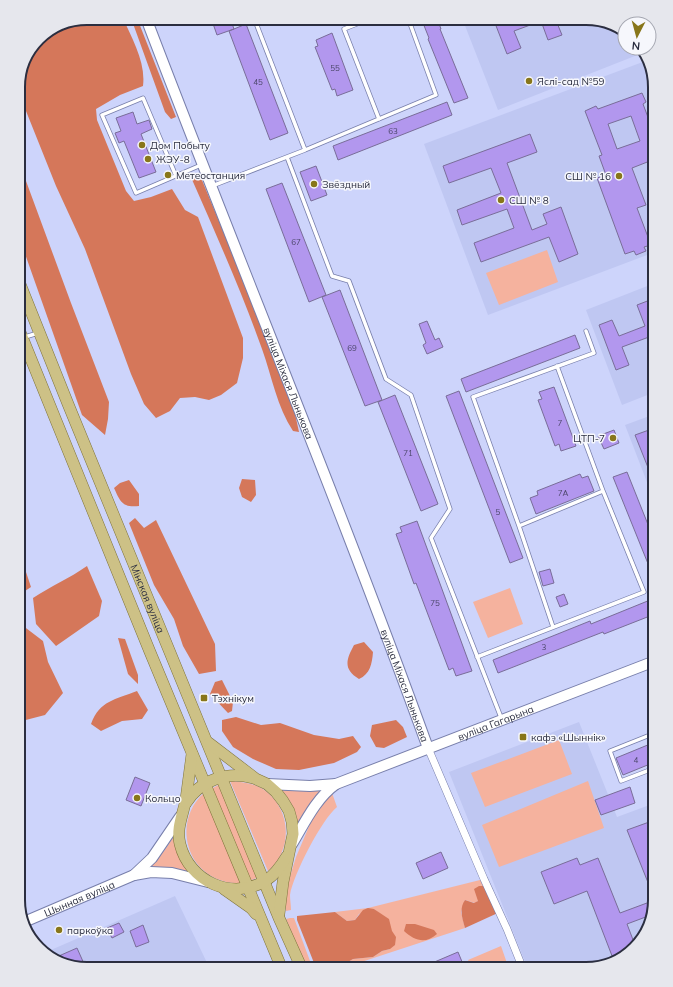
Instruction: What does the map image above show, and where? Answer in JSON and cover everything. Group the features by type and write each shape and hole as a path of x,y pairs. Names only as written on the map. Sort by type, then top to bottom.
{"main road":[{"name":"Мінская вуліца","path":"25,297 279,918 299,962"},
{"name":"Мінская вуліца","path":"25,351 263,925"},
{"path":"208,743 256,779"},
{"path":"192,751 189,780 178,830 180,843 190,867 199,876 210,883 235,889 248,888 264,881 274,874 281,866 289,851"},
{"path":"182,812 197,790 205,784 222,777 233,775 256,779 267,784 276,792 289,811 293,834 282,882 279,918"},
{"path":"222,887 251,908 263,925 279,962"}],"street":[{"name":"вуліца Міхася Лынькова","path":"149,25 202,165 361,568 428,748"},
{"name":"вуліца Гагарына","path":"267,784 310,786 336,784 648,664"},
{"path":"428,748 484,879 508,929 520,962"},
{"name":"вуліца Гагарына","path":"289,851 310,814 336,784"},
{"name":"Шынная вуліца","path":"134,875 152,858 182,812"},
{"name":"Шынная вуліца","path":"29,920 134,875 151,872 172,873 210,883"}],"lane":[{"path":"257,25 305,150"},
{"path":"354,25 344,29 379,119"},
{"path":"211,186 305,150 436,94 411,25"},
{"path":"176,176 143,98 102,115 136,193 202,165"},
{"path":"287,157 332,276 349,281 386,379 411,395 450,509 431,538 502,720"},
{"path":"553,627 473,396 594,353 586,331"},
{"path":"25,337 39,333"},
{"path":"477,657 644,592 603,491 557,366"},
{"path":"519,526 603,491"},
{"path":"648,736 610,751 621,781 648,771"}],"shaded area":[{"path":"87,25 126,25 138,51 142,68 143,86 120,95 96,109 97,120 126,191 134,201 151,197 172,189 185,210 198,217 243,338 243,358 237,383 221,395 209,400 195,397 180,398 170,411 156,418 144,404 131,374 85,249 56,186 25,108 25,83 31,60 46,40 67,28"},
{"path":"134,25 140,25 176,117 171,119 165,112"},
{"name":"Яслі-сад №59","path":"465,25 598,26 617,33 617,56 635,56 498,110"},
{"path":"643,62 646,71 648,87 648,255 488,315 424,144"},
{"path":"199,173 265,332 294,409 299,432 293,431 287,422 275,392 262,349 228,261 190,175"},
{"path":"26,181 109,402 105,435 82,415 25,254"},
{"path":"547,250 558,282 499,305 486,273"},
{"path":"648,286 648,395 622,405 586,310"},
{"path":"648,417 648,485 625,425"},
{"path":"242,479 255,480 256,495 251,502 242,497 239,488"},
{"path":"129,480 139,494 139,506 129,506 122,503 114,488 120,483"},
{"path":"135,518 144,528 156,520 215,644 216,671 199,674 183,646 174,619 154,585 129,523"},
{"path":"87,566 102,601 99,616 56,646 36,624 33,598"},
{"path":"25,569 31,587 25,591"},
{"path":"510,588 523,624 488,638 473,602"},
{"path":"25,627 43,641 48,662 63,693 45,715 25,720"},
{"path":"118,638 125,639 138,675 138,684 128,674"},
{"path":"364,642 373,652 373,656 368,671 359,679 350,672 348,668 348,660 354,645"},
{"path":"222,680 233,702 232,711 228,713 210,694 215,682"},
{"path":"137,691 148,710 142,719 122,721 101,731 91,724 99,710 104,705 115,699"},
{"path":"236,717 261,725 280,723 314,735 339,739 353,736 361,747 357,752 334,763 299,770 276,769 253,759 233,747 222,731 222,720"},
{"path":"396,720 403,727 407,737 384,748 376,747 370,736 372,725"},
{"path":"579,722 617,817 648,806 648,900 646,916 640,931 630,944 617,954 602,960 586,962 525,962 449,772"},
{"path":"559,740 572,774 485,807 471,773"},
{"path":"230,781 247,783 263,789 272,797 284,817 286,829 282,852 268,871"},
{"path":"588,781 604,828 499,867 482,825"},
{"path":"220,784 259,877 249,881 211,789"},
{"path":"280,788 292,790 313,790 325,788 298,826 296,815 292,806 287,796"},
{"path":"204,793 241,883 225,882 208,874 198,864 191,853 187,841 189,815 195,803"},
{"path":"332,793 337,807 316,835 296,874 290,895 291,910 286,911 284,896 296,857 313,817"},
{"path":"176,833 191,874 146,868 164,851"},
{"path":"484,879 488,886 478,897 478,901 475,903 465,900 461,912 465,928 361,962 348,962 353,959 373,957 382,951 390,949 390,926 388,922 374,909 359,914 355,920 347,921 335,912 368,908"},
{"path":"479,886 488,886 500,912 465,928 462,913 463,903 465,900 474,903 478,901 474,889"},
{"path":"175,896 207,962 83,962 67,959 51,950"},
{"path":"368,908 374,909 389,919 392,931 396,937 395,945 373,957 353,959 348,962 314,962 297,920 297,916 335,912 347,921 355,920 363,910"},
{"path":"294,918 310,962 304,962 286,919"},
{"path":"406,924 415,924 434,930 437,934 424,940 416,939 404,931"},
{"path":"501,946 507,962 469,962 468,960"}],"building":[{"path":"213,25 233,25 234,29 217,35"},
{"path":"246,25 288,133 270,140 229,31"},
{"path":"424,25 440,25 468,98 454,103 428,39 429,38"},
{"path":"496,25 530,25 514,31 521,48 507,54"},
{"path":"542,25 558,25 562,35 548,40"},
{"path":"332,33 353,90 337,96 335,89 332,90 315,47 318,46 316,40"},
{"name":"СШ № 16","path":"642,93 646,102 643,104 648,117 648,162 632,168 646,205 637,208 648,237 648,246 644,247 646,251 636,255 634,251 625,254 597,178 606,175 599,156 602,155 585,111 596,106 598,109","holes":["631,116 640,141 617,149 608,124"]},
{"path":"447,102 452,115 338,160 333,146"},
{"path":"133,112 137,124 149,120 152,129 141,134 156,172 139,178 124,141 119,143 115,133 121,131 116,118"},
{"name":"СШ № 8","path":"530,134 537,152 507,163 532,230 547,224 543,214 561,207 578,254 559,262 549,237 481,262 474,243 514,228 507,209 462,225 457,210 501,193 491,168 449,183 443,166"},
{"name":"Звёздный","path":"316,166 327,195 311,201 300,172"},
{"path":"282,183 326,295 309,302 266,189"},
{"path":"340,290 382,400 365,406 322,297"},
{"path":"648,301 648,337 622,347 629,365 616,370 599,325 612,320 619,336 645,326 637,305"},
{"path":"427,321 435,340 439,338 443,347 427,354 423,345 426,343 419,324"},
{"path":"575,335 580,348 466,392 461,379"},
{"path":"554,387 576,446 561,451 559,444 555,446 538,400 542,399 539,392"},
{"path":"459,391 523,558 510,563 446,396"},
{"path":"395,395 438,504 421,511 378,402"},
{"path":"614,430 619,443 604,449 598,436"},
{"path":"648,430 648,468 635,435"},
{"path":"627,472 648,524 648,564 613,477"},
{"path":"580,474 582,478 588,476 594,491 536,514 530,498 538,495 537,491"},
{"path":"417,521 472,671 456,676 453,668 449,670 416,583 414,584 396,534 402,532 400,527"},
{"path":"550,569 554,583 543,586 539,572"},
{"path":"564,594 568,604 560,607 556,597"},
{"path":"648,601 648,617 604,634 603,632 498,673 493,660 590,621 591,624"},
{"path":"648,745 648,765 623,775 616,758"},
{"path":"135,777 150,783 141,806 126,800"},
{"path":"630,787 635,803 601,815 595,800"},
{"path":"648,822 648,882 627,830"},
{"path":"441,852 448,868 423,879 416,863"},
{"path":"577,858 580,865 598,858 620,913 648,903 646,917 627,924 633,940 624,949 612,956 587,891 554,904 541,872"},
{"path":"119,923 124,932 112,938 107,928"},
{"path":"143,925 149,942 136,947 130,931"},
{"path":"77,948 83,962 67,959 59,956"},
{"path":"458,952 462,962 434,962"}],"place":[{"name":"Яслі-сад №59","path":"529,81"},
{"name":"Дом Побыту","path":"142,145"},
{"name":"ЖЭУ-8","path":"148,159"},
{"name":"Метеостанция","path":"168,175"},
{"name":"СШ № 16","path":"619,176"},
{"name":"Звёздный","path":"314,184"},
{"name":"СШ № 8","path":"501,200"},
{"name":"ЦТП-7","path":"613,438"},
{"name":"Тэхнікум","path":"204,698"},
{"name":"кафэ «Шыннік»","path":"523,737"},
{"name":"Кольцо","path":"137,798"},
{"name":"паркоўка","path":"59,930"}]}
